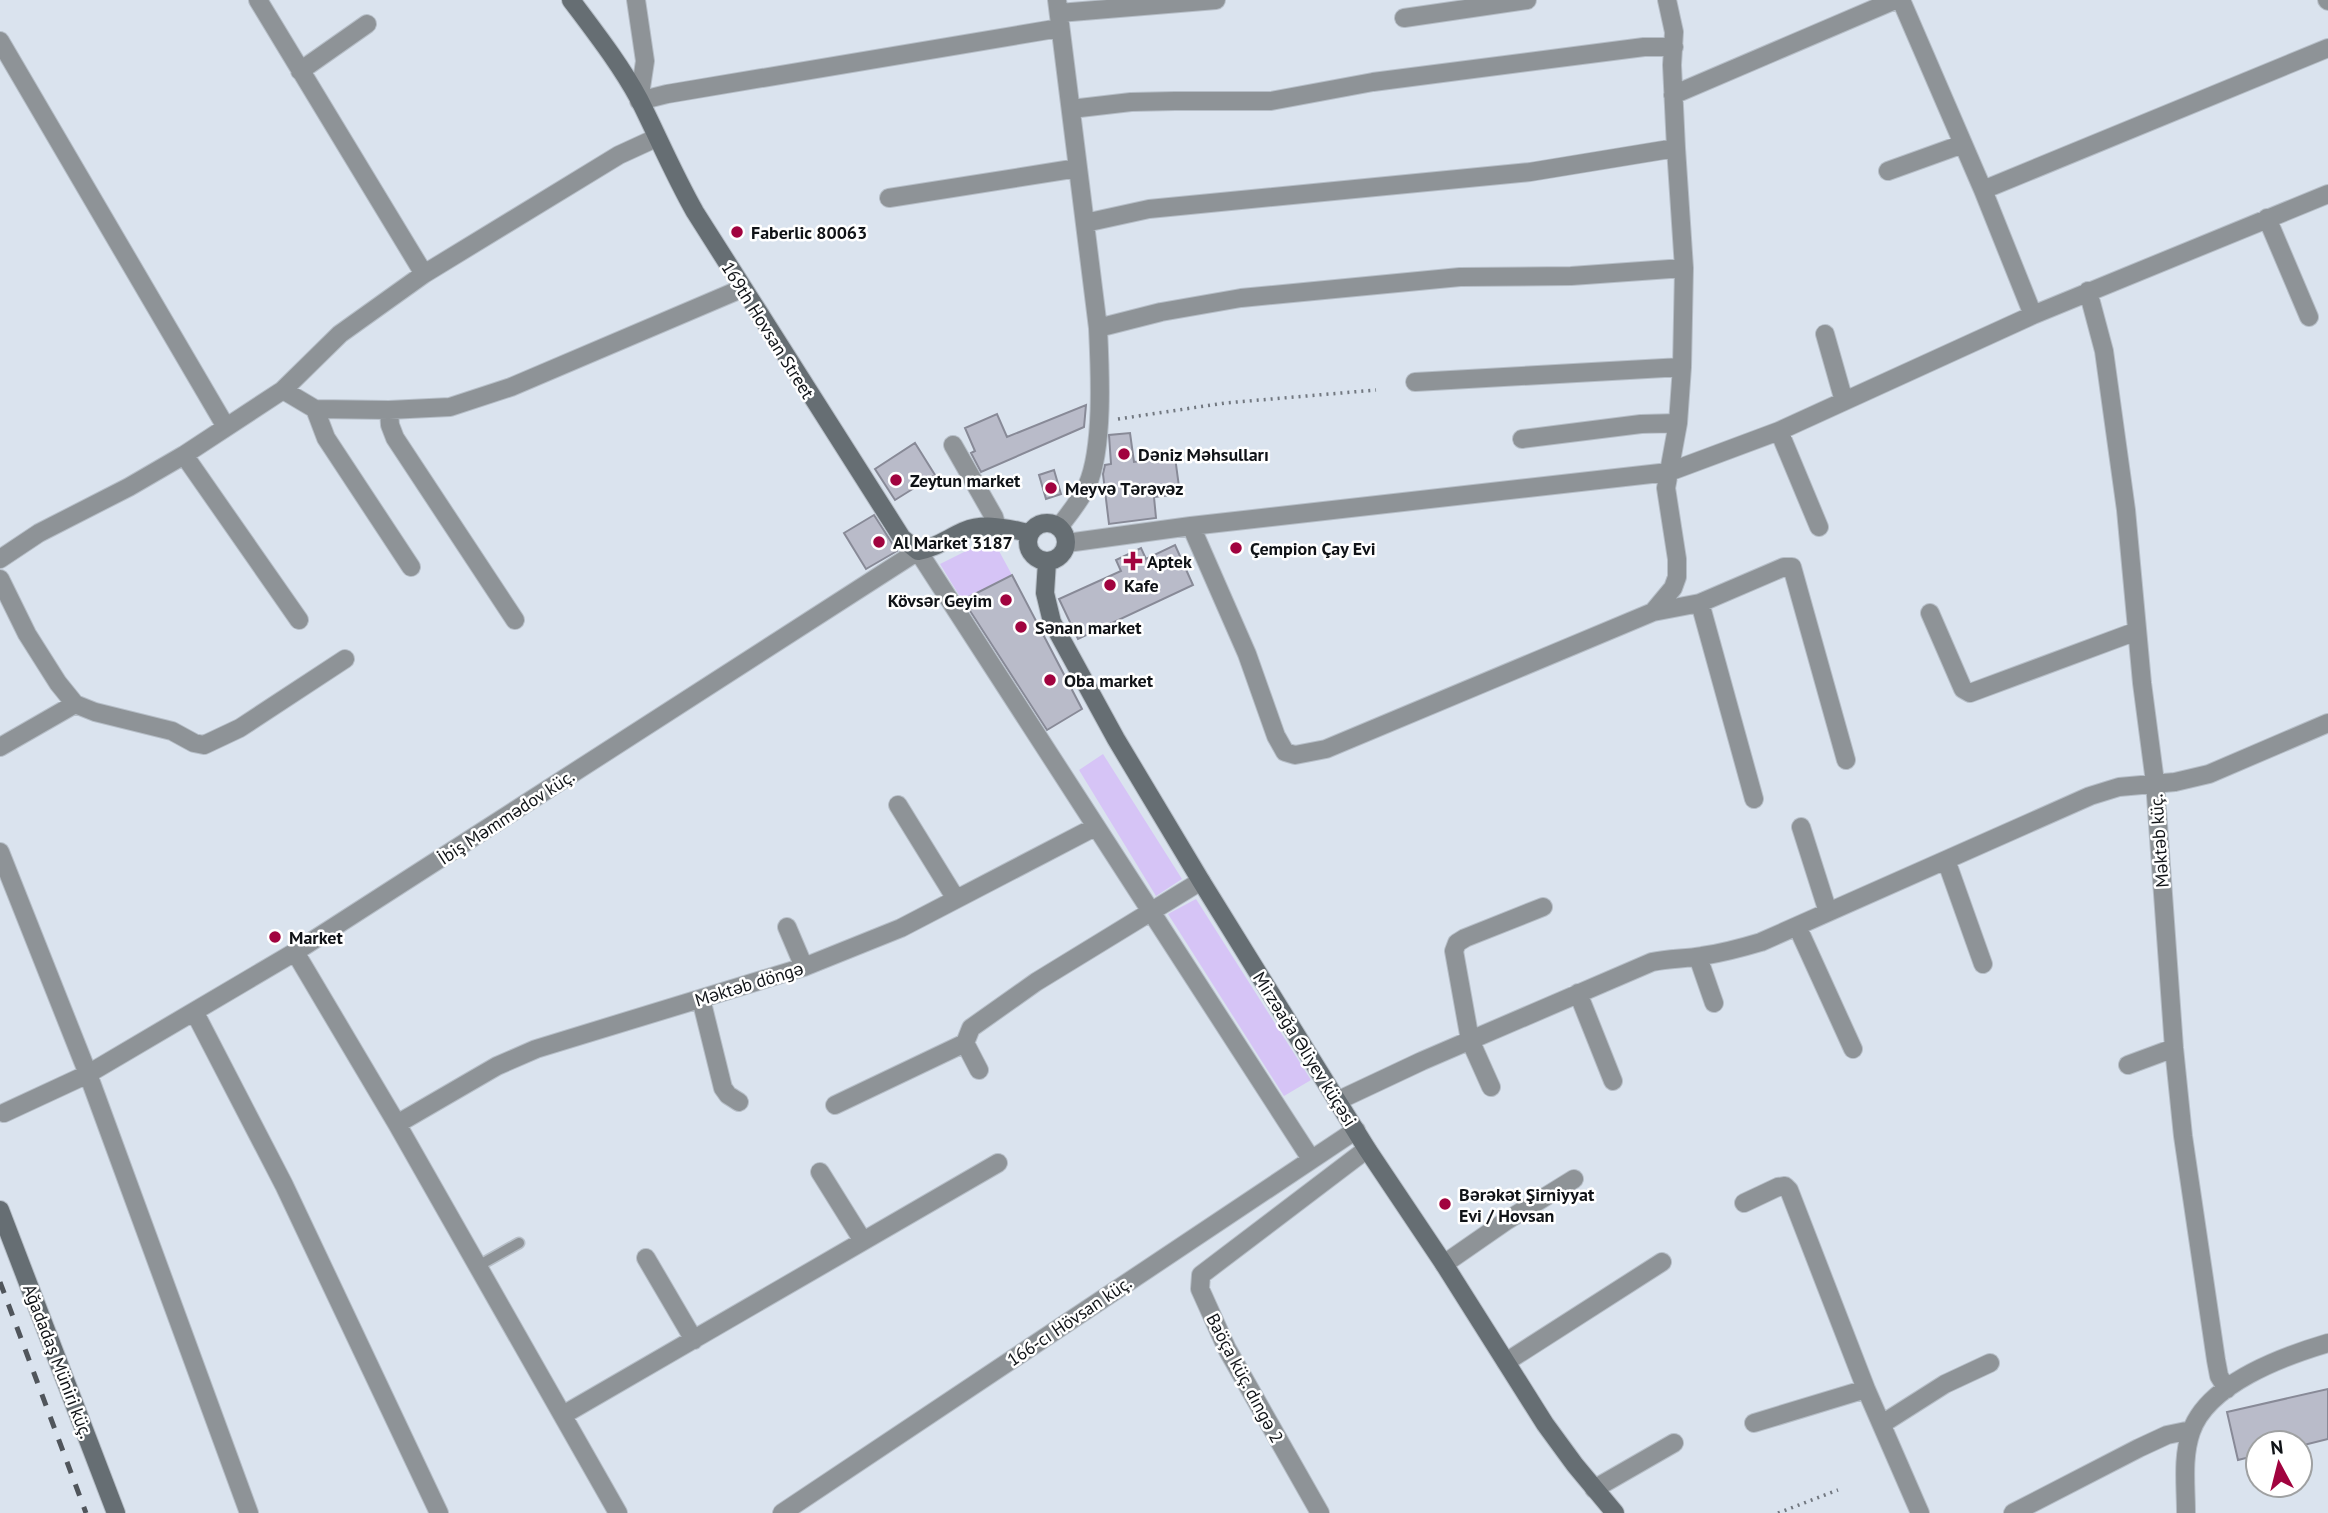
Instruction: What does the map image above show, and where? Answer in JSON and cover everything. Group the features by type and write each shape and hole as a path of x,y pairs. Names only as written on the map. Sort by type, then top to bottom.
{"street":[{"path":"258,0 424,274"},
{"name":"169th Hovsan Street","path":"571,0 607,48 639,101 689,202 741,289 902,538 918,551"},
{"path":"641,1 645,61 639,101 1059,14 1216,0"},
{"path":"1404,18 1496,2 1527,0"},
{"path":"1653,612 1678,578 1666,488 1678,423 1684,268 1675,148 1672,15 1667,0"},
{"path":"1673,95 1898,0 1983,190 2033,315"},
{"path":"1059,14 1098,328 1100,370 1093,465 1063,535 1063,554 1048,562 1037,559 1029,550 1030,533 1046,523 1063,535 1191,526 1669,472 1779,431 2088,291 2328,194"},
{"path":"300,71 367,24"},
{"path":"0,41 226,427"},
{"path":"1071,109 1164,101 1271,102 1373,82 1644,47 1674,47"},
{"path":"1983,190 2328,48"},
{"path":"0,559 38,533 129,487 184,455 283,390 340,334 424,274 619,155 656,138"},
{"path":"1888,171 1963,144"},
{"path":"1085,223 1149,209 1530,172 1675,148"},
{"path":"890,198 1078,168"},
{"path":"2267,218 2309,317"},
{"path":"1098,328 1161,312 1241,298 1460,277 1571,276 1684,268"},
{"path":"283,390 314,409 390,410 450,407 510,387 741,289"},
{"name":"Məktəb küç.","path":"2088,291 2104,351 2126,510 2155,782 2174,1048 2193,1212 2219,1376 2227,1389"},
{"path":"1825,334 1844,401"},
{"path":"1415,382 1682,368"},
{"path":"314,409 326,438 411,567"},
{"path":"390,410 390,425 395,438 514,620"},
{"path":"1522,439 1641,424 1678,423"},
{"path":"1779,431 1819,527"},
{"path":"953,445 997,527"},
{"path":"184,455 299,620"},
{"path":"1191,526 1247,653 1276,736 1285,752 1295,755 1326,749 1653,612 1700,603 1784,567 1792,567 1846,760"},
{"path":"1030,533 997,527 970,529 933,548 918,551 1311,1159"},
{"name":"İbiş Məmmədov küç.","path":"4,1113 88,1074 295,952 918,551"},
{"name":"Mirzəağa Əliyev küçəsi","path":"1048,562 1045,593 1052,622 1116,739 1367,1149 1545,1424 1615,1513"},
{"path":"0,579 27,634 58,683 75,704 95,712 172,731 194,743 204,745 240,728 345,659"},
{"path":"1700,603 1754,799"},
{"path":"1930,612 1963,689 1970,693 2137,631"},
{"path":"0,747 75,704"},
{"path":"1337,1101 1652,962 1671,957 1698,957 1742,948 2090,796 2119,787 2175,782 2209,774 2328,723"},
{"path":"898,805 956,899"},
{"name":"Məktəb döngə","path":"397,1124 497,1066 526,1054 804,967 901,928 1094,827"},
{"path":"1801,827 1828,912"},
{"path":"0,852 88,1074 249,1513"},
{"path":"1946,860 1983,964"},
{"path":"835,1105 965,1043 971,1028 1036,982 1201,881"},
{"path":"1491,1087 1471,1040 1454,951 1457,943 1465,938 1543,907"},
{"path":"1797,926 1853,1049"},
{"path":"787,927 804,967"},
{"path":"295,952 397,1124 618,1513"},
{"path":"1698,957 1714,1003"},
{"path":"1578,993 1613,1081"},
{"path":"701,999 723,1088 739,1102"},
{"path":"195,1013 284,1185 439,1513"},
{"path":"965,1043 979,1070"},
{"path":"2128,1065 2174,1048"},
{"name":"166-cı Hövsan küç.","path":"782,1513 1356,1130"},
{"name":"Baöça küç. dıngə 2","path":"1320,1513 1227,1349 1200,1289 1201,1275 1367,1149"},
{"path":"563,1415 998,1163"},
{"path":"820,1172 863,1241"},
{"path":"1444,1265 1574,1178"},
{"path":"1744,1203 1778,1187 1785,1186 1789,1190 1866,1389 1920,1513"},
{"name":"Ağadadaş Müniri küç.","path":"0,1210 116,1513"},
{"path":"646,1258 694,1340"},
{"path":"1506,1362 1662,1262"},
{"path":"2186,1513 2186,1452 2192,1430 2204,1408 2253,1372 2289,1355 2328,1343"},
{"path":"1882,1424 1945,1384 1990,1363"},
{"path":"1754,1423 1866,1389"},
{"path":"2013,1513 2148,1443 2167,1435 2192,1430"},
{"path":"1594,1489 1674,1443"}],"lane":[{"path":"478,1266 519,1243"}],"path":[{"path":"1098,422 1225,403 1376,390"},
{"path":"1778,1513 1838,1490"}],"shaded area":[{"path":"992,538 1012,575 962,600 940,564"},
{"path":"1103,754 1182,879 1156,896 1079,770"},
{"path":"1196,899 1311,1080 1284,1096 1168,914"}],"building":[{"path":"1086,405 1084,427 981,472 971,453 975,451 965,428 997,414 1007,437"},
{"path":"1130,433 1134,462 1175,457 1180,494 1154,497 1156,518 1109,524 1103,474 1105,465 1111,464 1109,435"},
{"path":"915,443 935,475 895,500 875,469"},
{"path":"1054,470 1061,494 1046,499 1039,475"},
{"path":"874,515 897,551 866,569 844,533"},
{"path":"1175,545 1193,585 1078,639 1059,599 1121,571 1116,560 1141,548 1146,559"},
{"path":"1012,575 1082,709 1047,730 963,600"},
{"path":"2328,1389 2328,1439 2314,1442 2314,1429 2244,1429 2244,1458 2238,1460 2227,1412"}],"railway":[{"path":"0,1282 86,1513"}],"place":[{"name":"Faberlic 80063","path":"737,232"},
{"name":"Dəniz Məhsulları","path":"1124,454"},
{"name":"Zeytun market","path":"896,480"},
{"name":"Meyvə Tərəvəz","path":"1051,488"},
{"name":"Al Market 3187","path":"879,542"},
{"name":"Çempion Çay Evi","path":"1236,548"},
{"name":"Aptek","path":"1133,561"},
{"name":"Kafe","path":"1110,585"},
{"name":"Kövsər Geyim","path":"1006,600"},
{"name":"Sənan market","path":"1021,627"},
{"name":"Oba market","path":"1050,680"},
{"name":"Market","path":"275,937"},
{"name":"Bərəkət Şirniyyat Evi / Hovsan","path":"1445,1204"}]}
